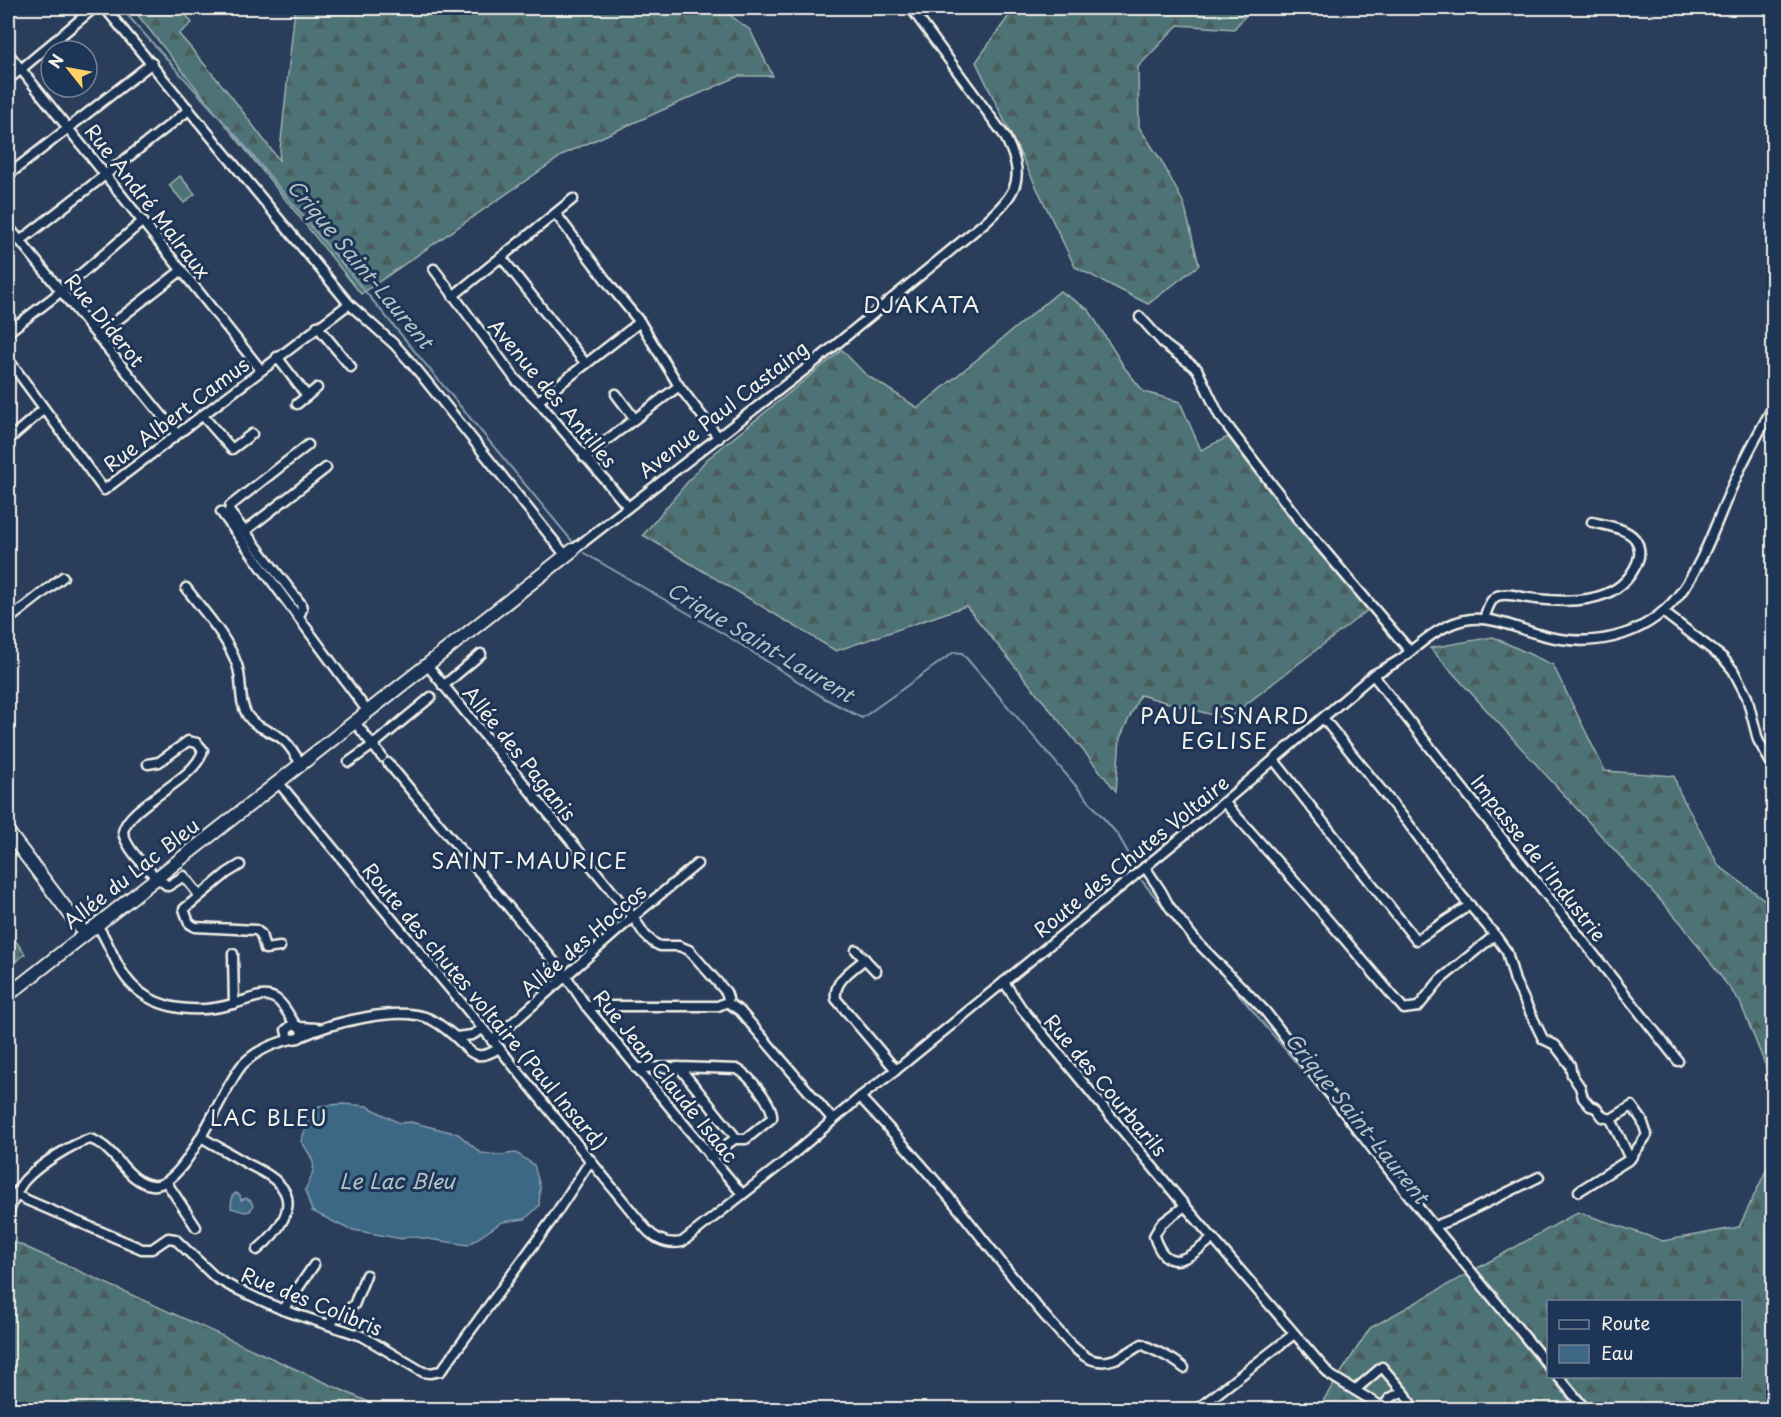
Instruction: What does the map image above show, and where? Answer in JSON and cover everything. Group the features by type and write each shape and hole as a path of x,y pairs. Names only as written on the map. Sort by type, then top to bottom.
{"street":[{"path":"8,80 94,8"},
{"path":"105,8 349,304 395,345 418,370 569,553"},
{"name":"Avenue Paul Castaing","path":"278,782 719,438 984,223 1005,202 1015,184 1017,166 1015,156 1004,135 911,8"},
{"name":"Rue André Malraux","path":"8,53 261,370"},
{"path":"8,175 152,63"},
{"path":"20,241 185,113 188,108"},
{"path":"453,296 573,199"},
{"path":"556,214 640,322 679,386 719,438"},
{"path":"8,332 61,291 143,221"},
{"name":"Rue Diderot","path":"8,226 177,434"},
{"path":"502,258 586,364"},
{"name":"Avenue des Antilles","path":"434,269 516,380 538,402 628,507"},
{"path":"97,336 182,270"},
{"name":"Rue Albert Camus","path":"44,409 104,490 317,326 349,304"},
{"path":"1140,317 1165,345 1197,369 1220,415 1302,524 1410,651"},
{"path":"538,402 640,322"},
{"path":"317,326 351,367"},
{"path":"277,357 307,396"},
{"path":"8,359 44,409 8,440"},
{"path":"584,457 679,386"},
{"path":"297,404 317,388"},
{"path":"616,394 634,418"},
{"name":"Route des Chutes Voltaire","path":"672,1243 682,1242 688,1238 896,1070 1224,802 1373,675 1447,626 1461,621 1484,619 1552,638 1593,641 1627,634 1645,626 1663,612 1688,582 1773,405"},
{"path":"202,415 232,450 252,434"},
{"path":"299,616 302,609 301,604 229,511 230,506 308,445"},
{"path":"245,531 326,468"},
{"path":"221,512 368,712"},
{"path":"1484,619 1489,604 1497,596 1505,594 1552,599 1596,599 1622,585 1640,559 1637,542 1631,535 1592,522"},
{"path":"8,620 63,577"},
{"path":"186,588 225,638 233,654 239,670 243,705 248,716 257,727 284,741 301,764"},
{"path":"1663,612 1723,658 1733,670 1747,697 1758,740 1773,768"},
{"path":"443,686 481,654"},
{"name":"Allée des Paganis","path":"427,665 633,917 645,935 660,946 683,946 689,950 726,992 727,1002 740,1011 833,1120"},
{"name":"Impasse de l'Industrie","path":"1373,675 1678,1061"},
{"path":"349,762 431,697"},
{"path":"1323,718 1508,952 1515,981 1543,1039 1555,1045 1570,1065 1572,1075 1580,1087 1583,1098 1603,1117 1611,1119 1632,1106 1642,1120 1647,1135 1630,1159 1579,1191"},
{"name":"Rue Jean Claude Isaac","path":"354,722 566,976 586,1006 636,1068 742,1194"},
{"path":"148,764 159,762 188,741 197,743 203,750 196,765 131,818 123,828 125,841 156,878 168,886 184,876 199,895"},
{"path":"1274,760 1416,940 1470,905"},
{"name":"Allée du Lac Bleu","path":"8,995 278,782"},
{"name":"Route des chutes voltaire (Paul Insard)","path":"278,782 646,1229 661,1240 672,1243"},
{"path":"1224,802 1404,1009 1418,1007 1440,980 1495,935"},
{"path":"8,832 85,934"},
{"name":"Allée des Hoccos","path":"496,1044 566,976 697,864"},
{"path":"240,866 199,895 184,909 189,923 195,927 256,930 261,934 265,949 280,947"},
{"path":"1145,867 1168,906 1190,933 1265,1011 1414,1202 1547,1364"},
{"path":"97,925 131,984 147,996 174,1008 188,1010 202,1010 234,1004 259,996 269,996 278,1000 294,1031"},
{"path":"856,950 876,971"},
{"path":"233,954 234,1004"},
{"path":"865,959 840,981 836,990 836,999 896,1070"},
{"name":"Rue des Courbarils","path":"1004,982 1022,1010 1185,1206 1330,1375 1385,1408 1390,1398 1402,1392"},
{"path":"586,1006 718,1006 727,1002"},
{"path":"8,1214 12,1193 32,1174 74,1144 90,1139 103,1145 143,1182 152,1185 166,1183 178,1171 201,1137 240,1068 294,1031 387,1014 415,1014 429,1018 456,1037 466,1050 476,1054 487,1054 496,1044"},
{"path":"456,1037 472,1035 483,1029"},
{"path":"636,1068 679,1067 739,1070 771,1108 772,1118 746,1139 736,1138 679,1067"},
{"path":"860,1097 965,1217 1040,1313 1088,1358 1102,1361 1114,1360 1142,1344 1166,1357 1175,1359 1184,1368"},
{"path":"1611,1119 1630,1159"},
{"path":"201,1137 274,1179 284,1189 287,1201 284,1218 275,1234 257,1250"},
{"path":"710,1156 736,1138"},
{"name":"Rue des Colibris","path":"12,1193 142,1249 152,1249 168,1238 176,1239 223,1282 283,1310 362,1335 423,1372 430,1373 441,1371 546,1228 591,1160"},
{"path":"1435,1226 1539,1177"},
{"path":"166,1183 196,1227"},
{"path":"1185,1206 1161,1224 1154,1236 1158,1248 1168,1259 1182,1260 1193,1255 1213,1238"},
{"path":"283,1310 314,1265"},
{"path":"328,1324 354,1305 366,1275"},
{"path":"1197,1410 1294,1334"},
{"path":"1355,1390 1382,1368 1411,1405 1409,1410"},
{"path":"1559,1378 1586,1410"}],"green space":[{"path":"132,8 181,8 192,23 179,34 231,96 279,160 295,8 720,8 750,30 773,76 739,76 566,153 361,294"},
{"path":"1008,8 1252,8 1234,29 1178,25 1138,67 1139,127 1162,162 1184,204 1199,265 1148,304 1075,267 976,62 1008,17"},
{"path":"180,176 195,194 184,203 169,185"},
{"path":"1060,291 1089,310 1124,367 1144,392 1180,402 1201,450 1228,437 1294,524 1368,610 1227,719 1140,695 1120,738 1116,791 966,606 836,651 643,535 706,460 842,350 865,374 918,408"},
{"path":"1493,637 1553,665 1605,771 1674,776 1679,791 1719,866 1773,906 1773,1084 1740,1002 1681,923 1430,648"},
{"path":"8,930 25,954 8,967"},
{"path":"1773,1156 1773,1409 1317,1410 1370,1328 1578,1212 1663,1241 1739,1227"},
{"path":"8,1239 384,1409 8,1409"}],"water":[{"name":"Le Lac Bleu","path":"342,1104 367,1106 399,1123 411,1122 458,1134 481,1153 499,1155 516,1153 534,1165 540,1187 539,1206 525,1219 502,1222 468,1245 409,1236 402,1239 348,1229 312,1211 305,1190 314,1165 301,1141 308,1123 319,1106"},
{"path":"236,1193 240,1195 241,1200 246,1198 251,1201 253,1206 250,1211 231,1208 232,1196"}],"waterway":[{"name":"Crique Saint-Laurent","path":"121,8 238,138 572,541"},
{"name":"Crique Saint-Laurent","path":"584,553 729,637 824,698 862,718 954,652 962,653 1118,835 1134,863"},
{"name":"Crique Saint-Laurent","path":"1142,881 1181,928"},
{"name":"Crique Saint-Laurent","path":"1215,966 1356,1134"},
{"name":"Crique Saint-Laurent","path":"1392,1181 1423,1223 1472,1279"},
{"name":"Crique Saint-Laurent","path":"1479,1288 1547,1374"},
{"name":"Crique Saint-Laurent","path":"1552,1378 1577,1410"}],"district":[{"name":"DJAKATA","path":"922,303"},
{"name":"PAUL ISNARD EGLISE","path":"1225,726"},
{"name":"SAINT-MAURICE","path":"530,860"},
{"name":"LAC BLEU","path":"269,1117"}]}
